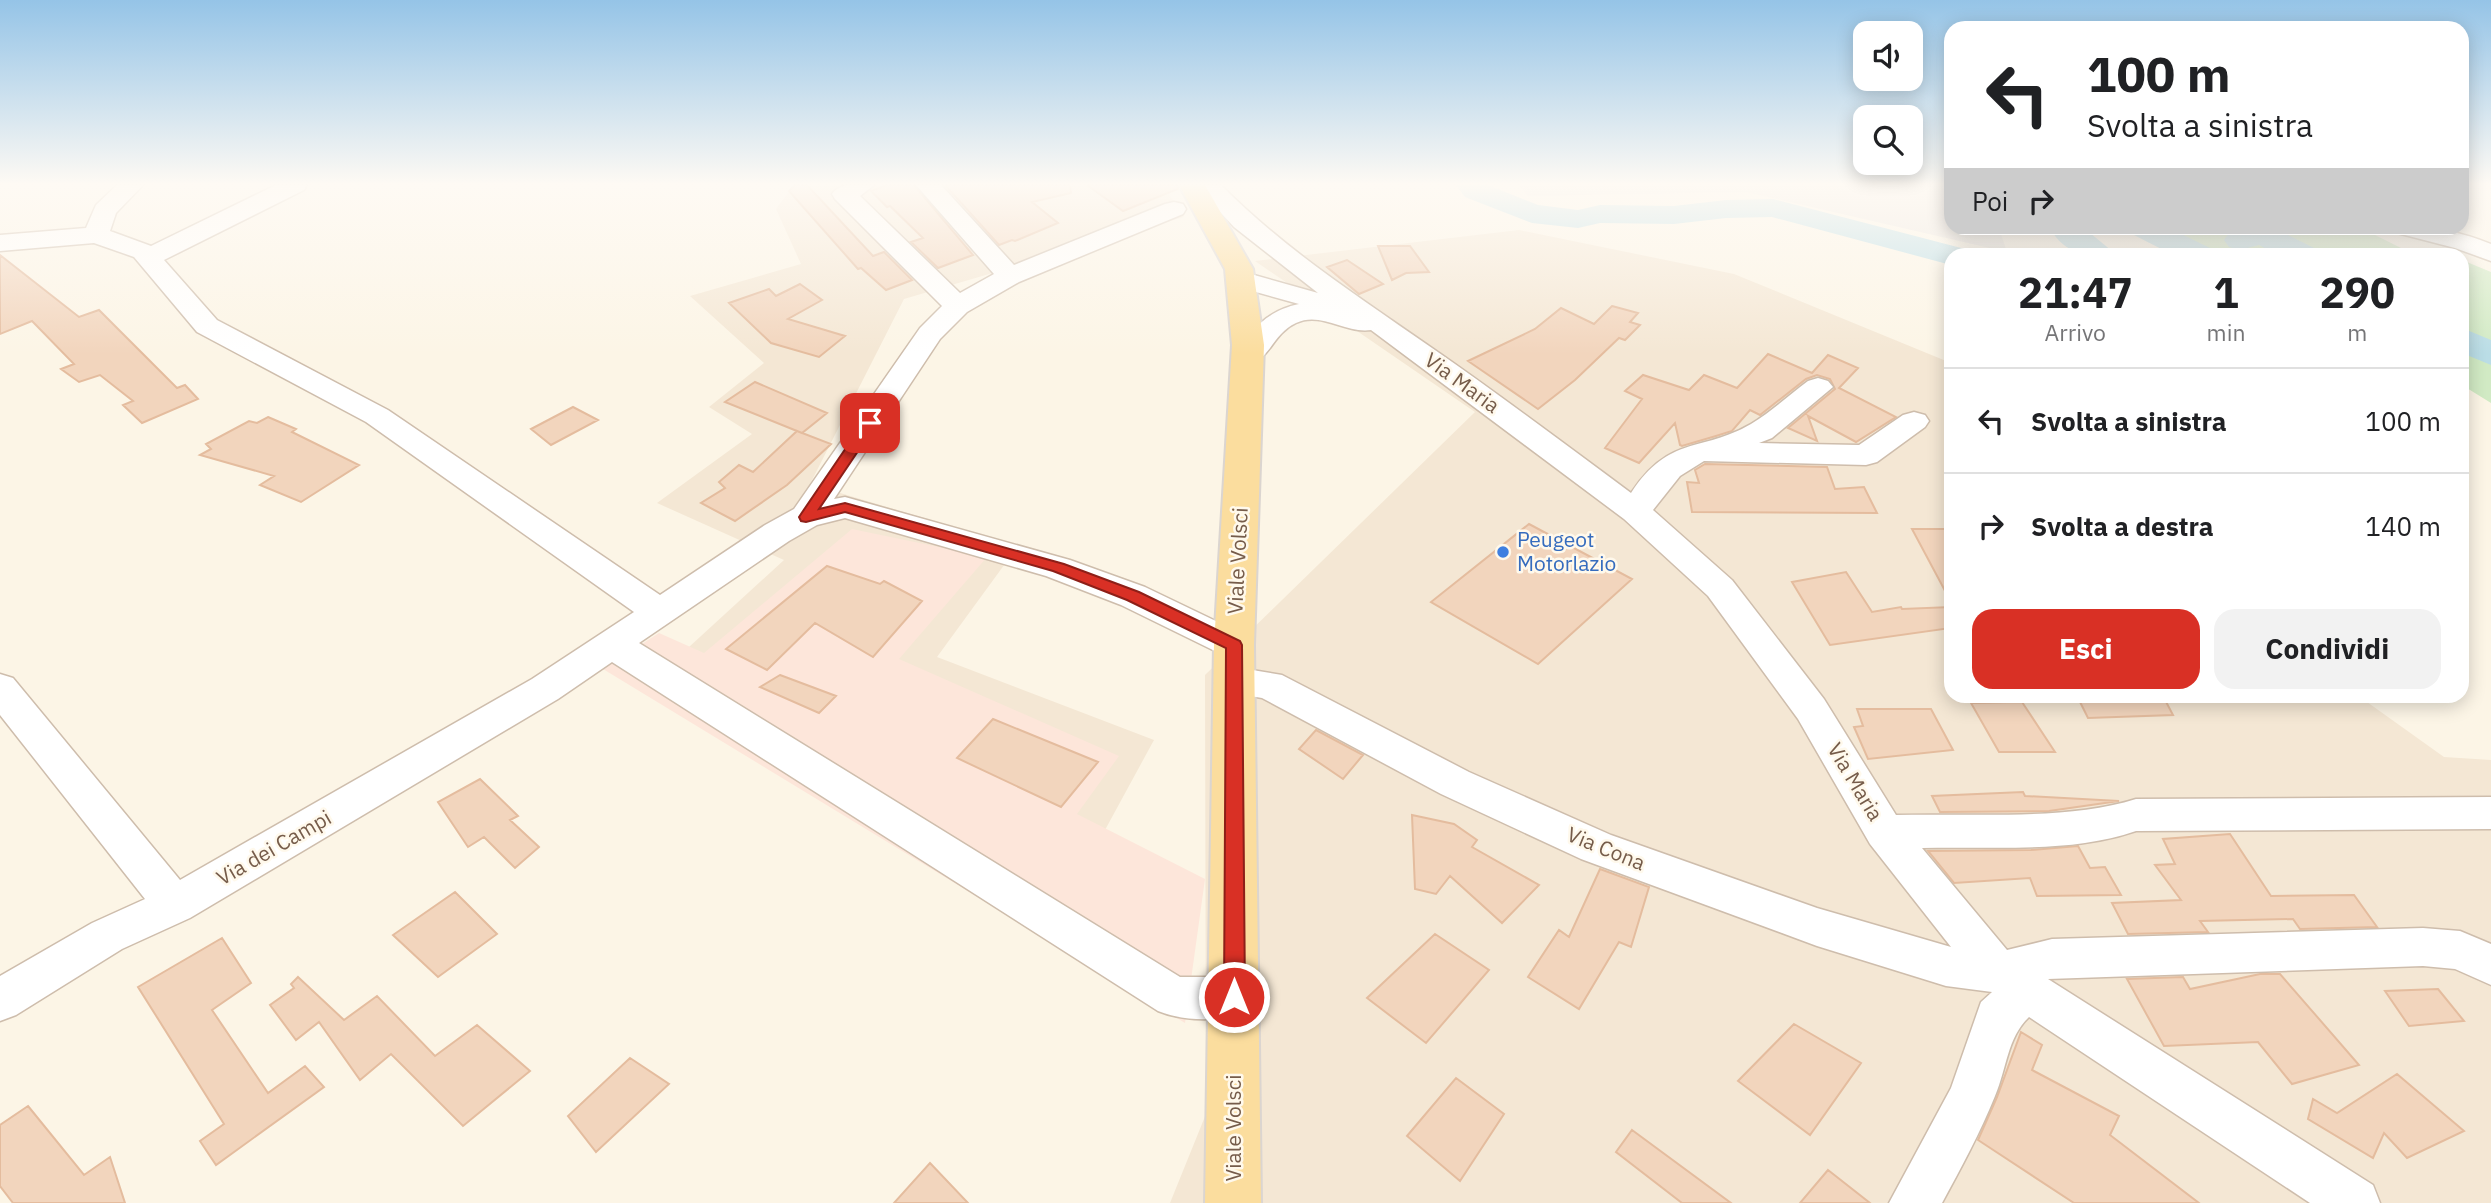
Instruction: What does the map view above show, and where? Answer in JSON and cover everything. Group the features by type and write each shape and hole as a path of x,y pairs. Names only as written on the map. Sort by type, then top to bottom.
{"main road":[{"name":"Viale Volsci","path":"1223,241 1239,269 1248,357 1234,663 1233,1203"}],"street":[{"path":"0,243 22,241"},
{"path":"112,241 143,253 207,326 377,416 660,612"},
{"path":"148,258 182,241"},
{"path":"892,241 957,306"},
{"path":"979,241 1010,276"},
{"path":"806,517 930,334 957,306 1010,276 1095,241"},
{"path":"1268,241 1383,328"},
{"path":"2459,241 2491,253"},
{"path":"1240,279 1274,276 1296,279 1343,299"},
{"path":"1240,279 1324,302 1383,328"},
{"path":"1248,357 1270,325 1293,314 1329,313 1383,328"},
{"name":"Via Maria","path":"1383,328 1445,370 1636,512 1720,589 1811,709 1885,832 2011,980 2356,1203"},
{"path":"1709,452 1761,431 1818,387"},
{"path":"1636,512 1649,488 1670,469 1694,453 1866,454 1914,421"},
{"name":"Via Cona","path":"806,517 845,507 1058,568 1133,596 1269,685 1455,783 1596,847 1817,927 1946,967 2011,980"},
{"name":"Via dei Campi","path":"0,1000 107,936 175,905 545,689 777,533 806,517"},
{"path":"612,644 1174,998 1234,997"},
{"path":"0,688 175,905"},
{"path":"1885,832 2074,828 2105,825 2136,815 2491,813"},
{"path":"1914,1203 1957,1127 1973,1092 2011,980 2023,964 2052,959 2423,947 2460,950 2491,965"}],"shaded area":[{"path":"791,241 1102,241 904,299 810,484 1018,546 937,657 1154,740 1099,841 689,647 784,560 657,503 752,434 709,407 764,363 690,296 801,264"},
{"path":"1424,241 1573,241 1734,274 1944,360 1944,703 2368,703 2444,757 2491,760 2491,1203 1170,1203 1206,1114 1205,675 1475,412 1255,261"},
{"path":"1960,241 2003,241 2006,248 1990,248"},
{"path":"852,529 987,557 899,659 1119,756 1077,814 1205,879 1185,1023 603,669 659,633 704,653"}],"green space":[{"path":"2188,241 2387,241 2401,248 2203,248"},
{"path":"2469,263 2491,272 2491,403 2469,389"}],"building":[{"path":"833,241 859,241 873,256 884,252 912,280 886,290 861,268 858,269"},
{"path":"961,241 973,255 938,268 911,242"},
{"path":"1378,246 1410,246 1429,272 1406,273 1392,280"},
{"path":"0,255 79,317 99,310 177,388 185,385 198,399 142,423 123,405 133,401 100,375 79,382 61,369 74,364 32,321 0,334"},
{"path":"1347,260 1383,284 1359,294 1327,267"},
{"path":"800,284 822,300 788,319 845,336 819,357 771,343 729,303 769,289 776,296"},
{"path":"1612,306 1638,313 1630,322 1640,325 1625,340 1619,338 1575,380 1538,409 1468,361 1535,329 1561,308 1594,324"},
{"path":"1768,354 1812,373 1828,355 1858,368 1839,388 1896,417 1856,442 1808,416 1817,441 1788,428 1835,389 1830,379 1817,375 1806,379 1760,415 1750,410 1732,431 1682,446 1675,423 1639,463 1605,448 1642,399 1625,391 1643,375 1689,390 1704,375 1737,388"},
{"path":"755,382 827,413 802,433 725,402"},
{"path":"573,407 598,420 551,445 531,429"},
{"path":"268,417 296,429 292,432 359,465 301,502 260,485 274,476 200,455 211,449 206,444 249,421 257,423"},
{"path":"797,431 831,444 787,485 735,521 701,503 725,488 719,482 739,465 753,472"},
{"path":"1705,464 1827,467 1835,489 1864,487 1877,513 1692,512 1687,482 1699,483 1695,470"},
{"path":"1529,524 1632,579 1538,664 1431,602"},
{"path":"1912,529 1944,529 1944,589"},
{"path":"827,566 880,584 884,581 922,601 873,657 815,623 767,670 726,649"},
{"path":"1846,572 1872,612 1901,607 1944,607 1944,629 1830,645 1792,582"},
{"path":"780,675 836,696 819,713 760,687"},
{"path":"1971,703 2023,703 2055,752 1999,752"},
{"path":"2080,703 2167,703 2173,715 2088,718"},
{"path":"1857,709 1931,709 1953,750 1868,759 1854,727 1863,726"},
{"path":"993,719 1098,762 1061,807 957,758"},
{"path":"1316,730 1363,755 1343,779 1299,749"},
{"path":"480,779 518,816 510,820 539,847 515,868 484,837 468,847 438,802"},
{"path":"2023,792 2025,796 2119,801 2049,811 1940,812 1932,796"},
{"path":"1412,815 1454,824 1477,840 1472,847 1539,885 1502,923 1450,876 1436,894 1415,889"},
{"path":"2230,834 2271,896 2354,895 2377,927 2300,929 2293,919 2200,921 2208,932 2128,934 2112,903 2181,900 2155,865 2175,864 2163,839"},
{"path":"2078,846 2090,868 2105,867 2121,895 2037,896 2030,878 1954,883 1928,851 2031,850"},
{"path":"1600,869 1649,887 1631,947 1619,942 1579,1009 1528,977 1559,930 1569,937"},
{"path":"455,892 497,934 438,977 393,935"},
{"path":"1435,934 1489,970 1426,1043 1367,998"},
{"path":"222,938 251,983 212,1010 268,1093 305,1066 324,1087 216,1165 200,1141 224,1124 138,987"},
{"path":"2260,974 2280,974 2359,1065 2292,1084 2258,1042 2164,1046 2127,979 2183,977 2190,989"},
{"path":"298,977 344,1020 377,996 435,1056 477,1025 530,1071 463,1126 391,1054 360,1080 319,1022 296,1040 270,1005 294,988 291,984"},
{"path":"2438,989 2464,1021 2409,1026 2385,991"},
{"path":"1794,1024 1861,1063 1810,1135 1738,1081"},
{"path":"2021,1032 2042,1045 2032,1070 2119,1116 2110,1135 2199,1203 2074,1203 1978,1140"},
{"path":"630,1058 669,1084 596,1152 568,1116"},
{"path":"2397,1074 2464,1131 2407,1158 2384,1133 2373,1158 2308,1119 2313,1099 2337,1113"},
{"path":"1456,1078 1504,1114 1460,1181 1407,1136"},
{"path":"28,1106 84,1175 110,1157 125,1203 13,1203 0,1186 0,1125"},
{"path":"1632,1130 1731,1203 1682,1203 1616,1152"},
{"path":"930,1163 968,1203 894,1203"},
{"path":"1828,1170 1870,1203 1800,1203"}],"waterway":[{"path":"1898,241 1944,253"},
{"path":"2082,241 2091,248"},
{"path":"2171,241 2185,248"},
{"path":"2276,241 2289,248"},
{"path":"2469,342 2491,354"}],"place":[{"name":"Peugeot Motorlazio","path":"1503,552"}],"route":[{"path":"870,423 806,517 845,507 1058,568 1133,596 1234,645 1234,997"}]}
